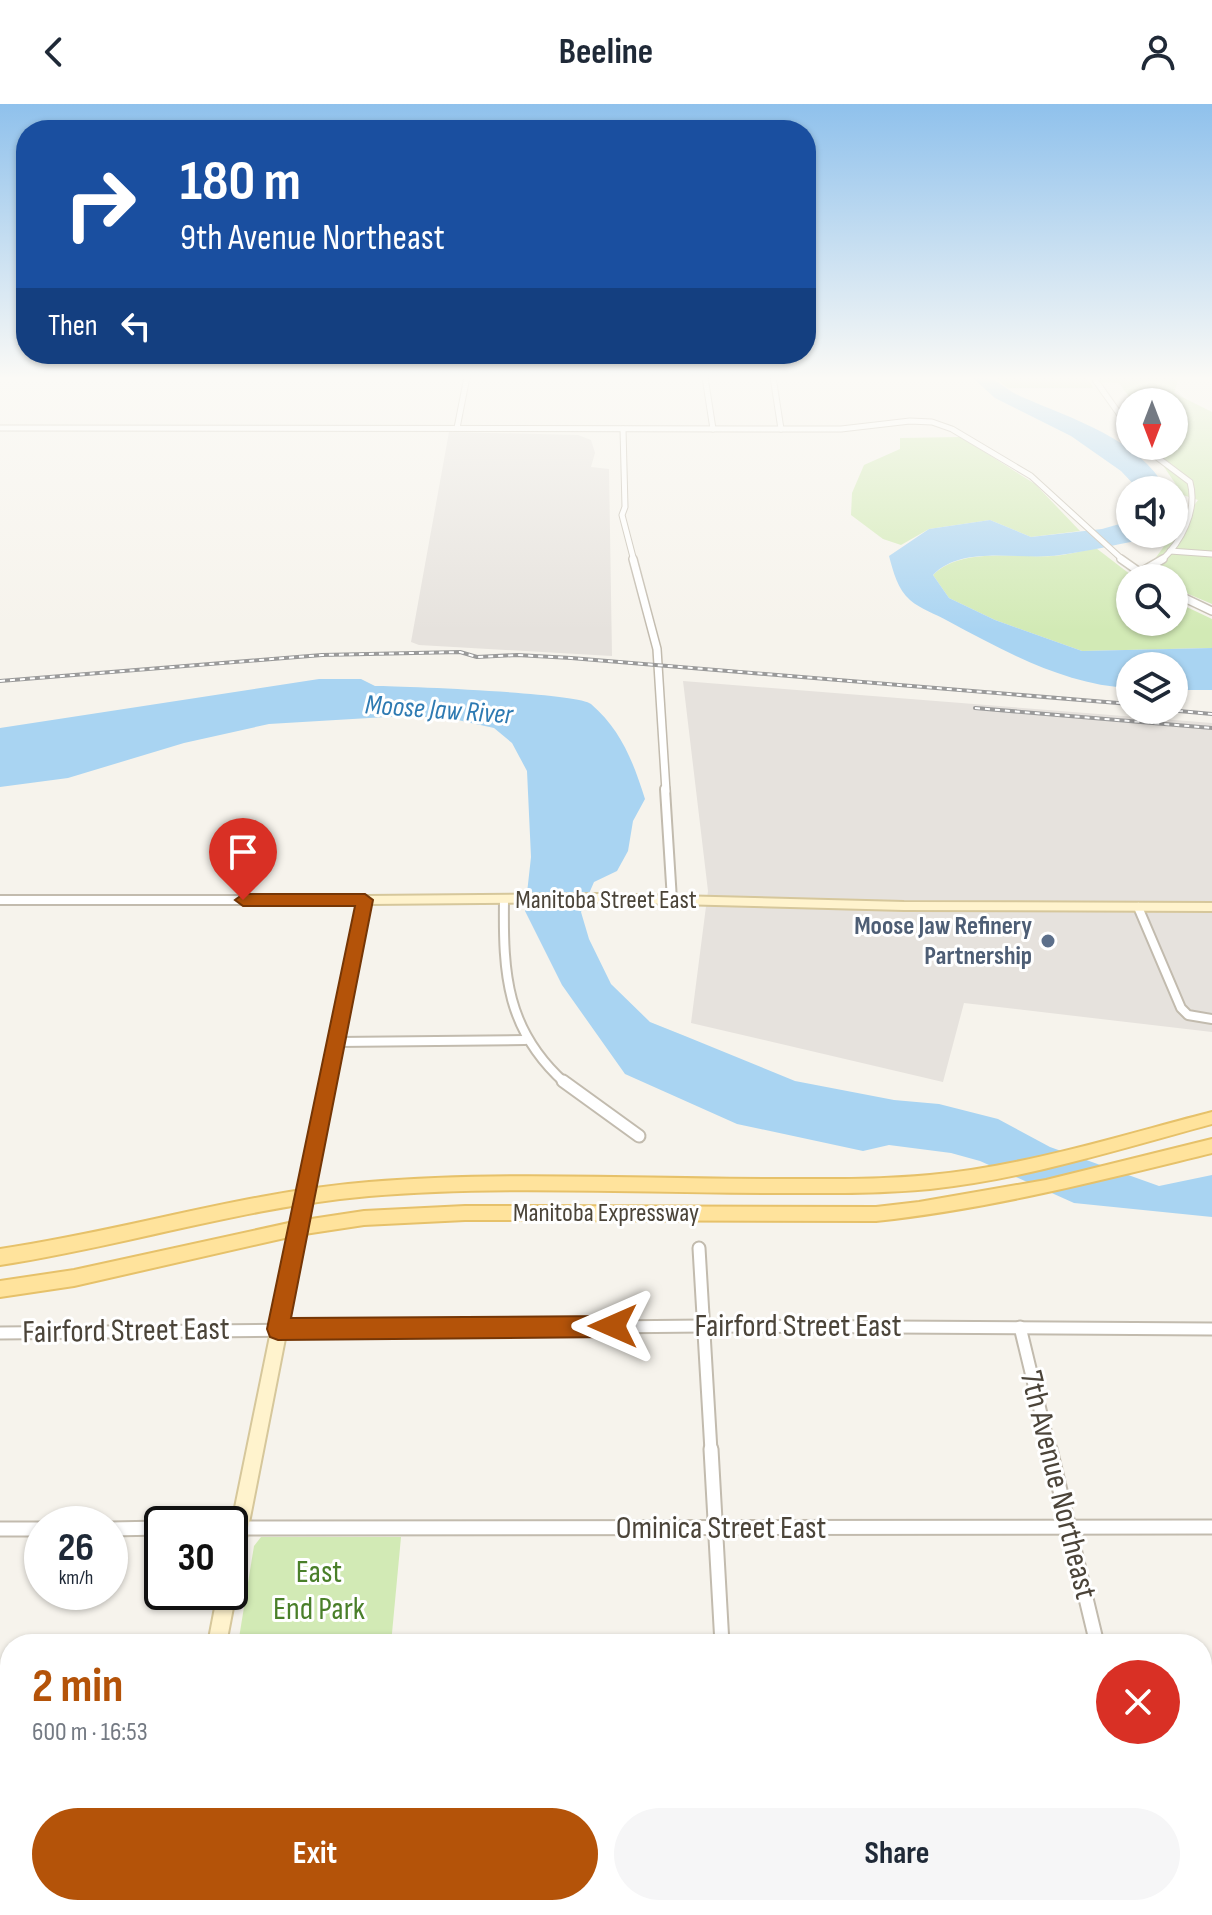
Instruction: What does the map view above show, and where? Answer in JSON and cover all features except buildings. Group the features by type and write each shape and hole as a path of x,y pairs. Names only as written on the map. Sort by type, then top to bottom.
{"main road":[{"name":"Manitoba Expressway","path":"0,1257 305,1195 456,1185 861,1185 978,1176 1212,1118"},
{"name":"Manitoba Expressway","path":"0,1289 74,1278 298,1228 364,1218 425,1214 876,1214 941,1209 1014,1195 1212,1146"}],"street":[{"path":"626,462 625,507 622,515 657,649 672,900"},
{"path":"1013,462 1041,483 1104,547 1127,564"},
{"path":"1158,564 1170,551 1191,510 1194,490 1190,482 1163,462"},
{"path":"1170,551 1212,554"},
{"path":"1188,600 1212,611"},
{"name":"Manitoba Street East","path":"0,900 597,898 1212,907"},
{"path":"239,1506 338,1042 365,900"},
{"path":"504,900 505,980 525,1040 559,1079 639,1136"},
{"path":"1138,907 1181,1008 1188,1015 1212,1019"},
{"path":"338,1042 525,1040"},
{"path":"699,1248 722,1634"},
{"name":"Fairford Street East","path":"0,1333 704,1326 1212,1329"},
{"name":"7th Avenue Northeast","path":"1020,1327 1095,1634"},
{"name":"Ominica Street East","path":"248,1528 1212,1527"},
{"path":"0,1529 24,1529"},
{"path":"219,1634 224,1610"}],"shaded area":[{"path":"444,462 593,462 591,467 609,469 612,656 419,645 411,642"},
{"name":"Moose Jaw Refinery Partnership","path":"683,681 1116,715 1116,724 1212,723 1212,1032 964,1003 943,1082 691,1023 708,891"}],"green space":[{"path":"872,462 1000,462 1035,484 1080,531 1031,537 990,520 929,529 901,545 883,539 851,515 852,493 864,465"},
{"path":"1160,462 1212,462 1212,604 1188,594 1188,564 1151,564 1163,548 1188,548 1188,514 1198,500 1188,497 1188,476 1170,476"},
{"path":"1096,548 1117,564 1116,636 1188,636 1188,608 1212,619 1212,648 1082,651 995,620 949,598 933,575 958,560 973,557 1069,554"},
{"name":"East End Park","path":"261,1537 401,1537 392,1634 240,1634 244,1610 248,1610 248,1583 254,1546"}],"water":[{"path":"1107,462 1144,462 1157,476 1126,476"},
{"path":"990,520 1031,537 1116,525 1116,545 1060,555 976,557 945,565 933,575 949,598 995,620 1082,651 1212,648 1212,690 1188,690 1188,652 1116,652 1116,686 1106,685 1036,665 918,606 902,591 889,556 929,529"},
{"name":"Moose Jaw River","path":"319,679 361,679 375,686 556,697 591,704 601,714 625,747 645,799 633,821 628,851 617,871 594,882 581,912 589,939 611,984 650,1022 795,1081 894,1100 939,1104 998,1119 1050,1147 1159,1186 1212,1175 1212,1217 1074,1203 980,1161 951,1153 889,1145 863,1151 737,1124 625,1074 562,985 525,911 531,857 527,771 512,743 494,728 444,717 269,724 184,743 68,778 0,787 0,728"}],"railway":[{"path":"0,681 322,655 460,652 477,657 517,655 571,658 1116,703"},
{"path":"975,708 1212,728"},
{"path":"1188,712 1212,714"}],"place":[{"name":"Moose Jaw Refinery Partnership","path":"1048,941"}],"route":[{"path":"243,900 365,900 278,1329 613,1326"}]}
